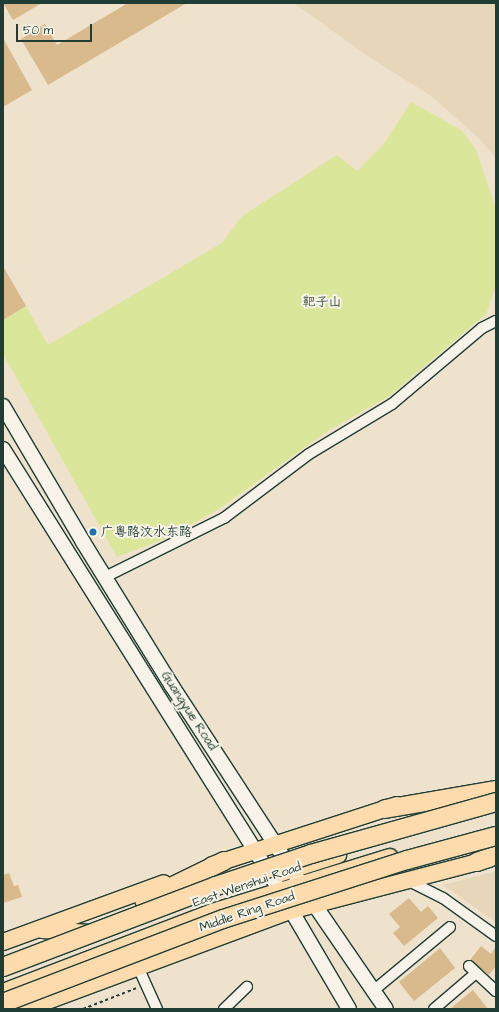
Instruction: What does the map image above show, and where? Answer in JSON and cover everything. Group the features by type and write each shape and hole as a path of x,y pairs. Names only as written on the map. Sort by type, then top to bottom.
{"highway":[{"path":"385,809 474,796 496,790"},
{"path":"3,967 216,886 296,859 492,809"},
{"name":"Middle Ring Road","path":"3,1003 237,914 407,860 496,836"},
{"path":"477,862 496,856"},
{"path":"3,955 144,900 224,861"}],"main road":[{"name":"Guangyue Road","path":"3,406 172,686 293,869 314,904 386,1009"},
{"name":"Guangyue Road","path":"3,449 255,850 349,1009"},
{"path":"3,942 276,843 385,809 496,781"},
{"path":"492,809 496,796"},
{"name":"East Wenshui Road","path":"3,976 271,876 492,809"},
{"name":"East Wenshui Road","path":"3,992 212,912 302,883 496,828"},
{"path":"29,1008 290,911 477,862"},
{"path":"36,930 110,935"},
{"path":"29,1008 50,975"}],"street":[{"path":"105,577 224,518 309,454 392,404 482,328 496,321"},
{"path":"407,880 443,898 496,936"},
{"path":"373,991 450,927"},
{"path":"138,967 157,1009"},
{"path":"434,1009 473,970 496,991"},
{"path":"224,1009 247,987"}],"path":[{"path":"83,1009 146,985"}],"shaded area":[{"path":"294,3 496,3 496,159 480,139 431,96 366,55"},
{"path":"496,871 496,922 443,885"}],"green space":[{"name":"靶子山","path":"411,102 461,130 476,149 496,209 496,286 486,314 388,397 329,430 219,509 167,538 117,557 3,354 3,320 26,306 48,345 222,243 242,216 337,155 357,171 383,145"}],"building":[{"path":"3,3 42,3 13,20"},
{"path":"128,3 187,3 48,85 21,39 45,24 57,45"},
{"path":"3,38 32,90 3,107"},
{"path":"3,266 26,306 3,320"},
{"path":"9,873 14,886 18,885 22,897 3,903 3,875"},
{"path":"409,898 421,912 428,906 438,918 404,946 393,933 400,927 389,914"},
{"path":"481,946 491,954 496,946 496,966 489,975 470,960"},
{"path":"440,948 455,968 414,1001 399,982"},
{"path":"473,990 488,1009 450,1009"}],"place":[{"name":"广粤路汶水东路","path":"93,532"}]}
